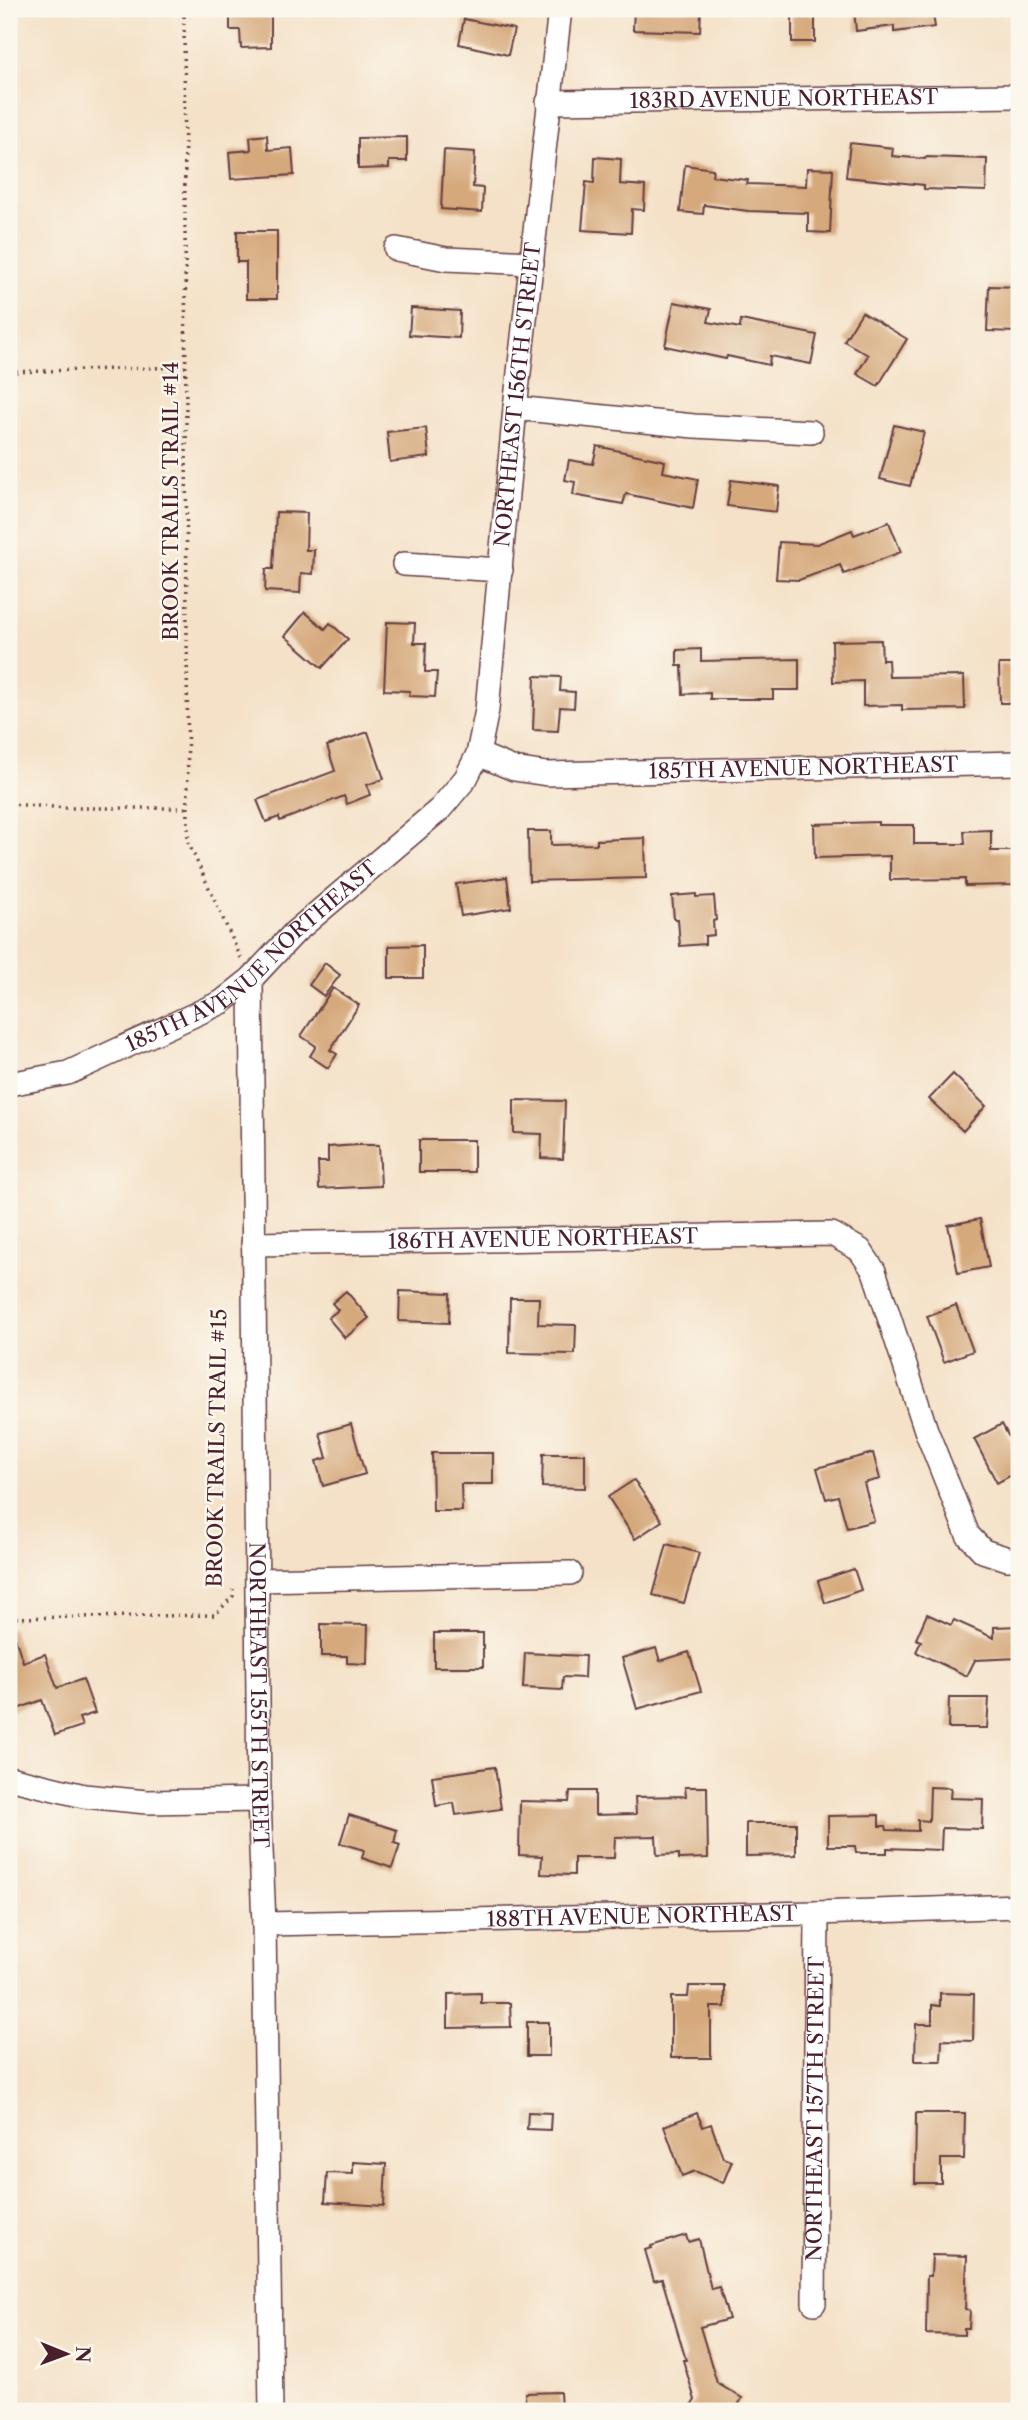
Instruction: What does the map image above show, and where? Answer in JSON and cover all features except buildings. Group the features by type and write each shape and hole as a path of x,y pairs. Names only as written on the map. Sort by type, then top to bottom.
{"street":[{"name":"NORTHEAST 156TH STREET","path":"466,778 478,754 487,710 515,408 560,9"},
{"name":"183RD AVENUE NORTHEAST","path":"548,102 1019,96"},
{"path":"396,248 446,259 531,263"},
{"path":"515,408 694,426 811,432"},
{"path":"404,564 501,569"},
{"name":"185TH AVENUE NORTHEAST","path":"478,754 514,769 547,774 1019,763"},
{"name":"185TH AVENUE NORTHEAST","path":"9,1084 68,1073 222,1002 251,979 295,932 440,809 466,778"},
{"name":"NORTHEAST 155TH STREET","path":"251,979 259,1800 264,1924 271,2411"},
{"name":"186TH AVENUE NORTHEAST","path":"253,1244 832,1234 860,1250 874,1270 926,1430 968,1535 983,1551 1008,1559 1019,1559"},
{"path":"258,1580 570,1573"},
{"path":"9,1778 84,1796 147,1802 259,1800"},
{"name":"188TH AVENUE NORTHEAST","path":"264,1924 817,1913 1019,1906"},
{"name":"NORTHEAST 157TH STREET","path":"814,2303 817,1913"}],"path":[{"name":"BROOK TRAILS TRAIL #14","path":"184,9 188,842 251,979"},
{"path":"9,372 186,367"},
{"path":"9,804 68,808 188,808"},
{"name":"BROOK TRAILS TRAIL #15","path":"9,1618 215,1615 233,1595 234,1586"}]}
